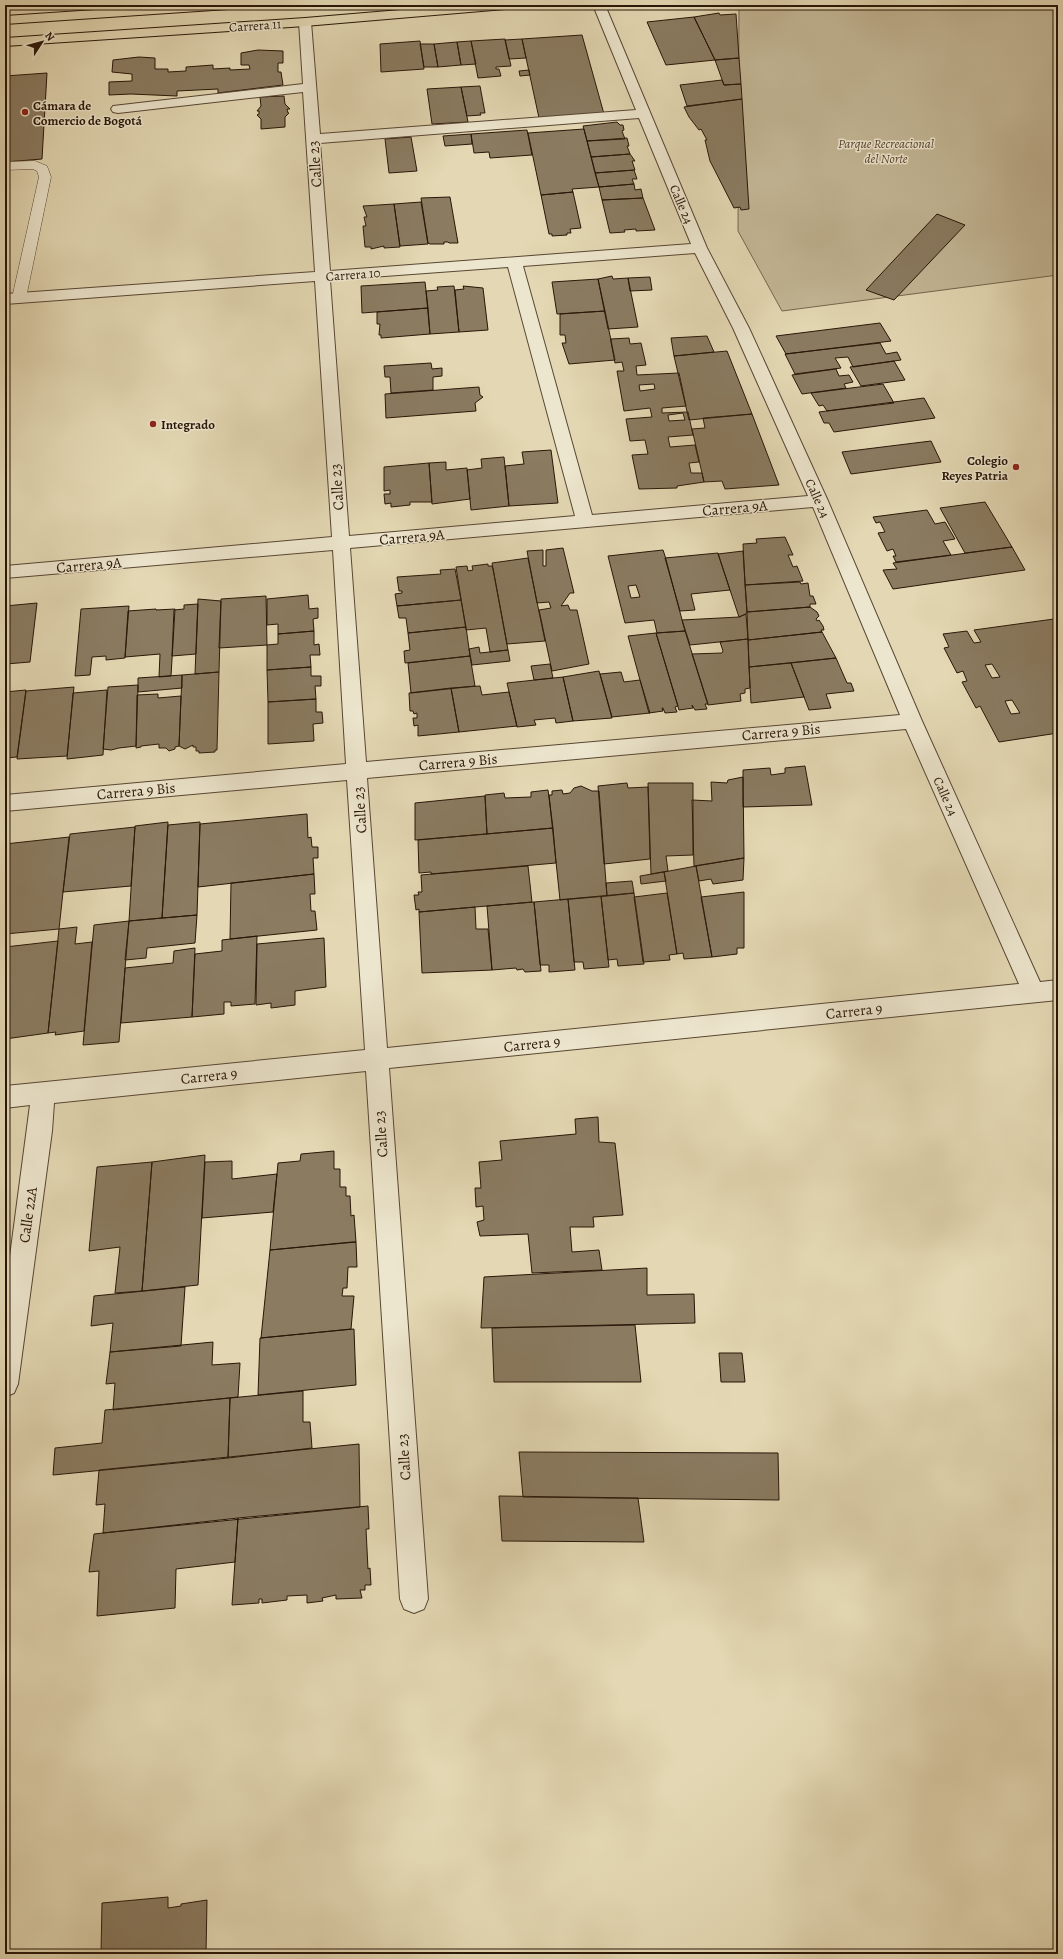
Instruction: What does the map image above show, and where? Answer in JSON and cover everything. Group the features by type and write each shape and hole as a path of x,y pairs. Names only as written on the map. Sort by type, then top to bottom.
{"main road":[{"name":"Carrera 11","path":"5,20 228,5"},
{"name":"Carrera 11","path":"5,42 306,22 505,5"}],"street":[{"name":"Calle 24","path":"599,5 700,248 741,328 819,501 912,721 1034,993"},
{"name":"Calle 23","path":"306,22 414,1599"},
{"path":"118,109 310,87"},
{"path":"313,139 644,114"},
{"name":"Carrera 10","path":"12,298 700,248"},
{"path":"514,262 585,521"},
{"name":"Carrera 9A","path":"5,572 819,501"},
{"name":"Carrera 9 Bis","path":"5,803 912,721"},
{"name":"Carrera 9","path":"5,1097 1058,990"},
{"name":"Calle 22A","path":"5,1384 40,1131 43,1093"}],"lane":[{"path":"5,166 35,165 43,169 45,177 12,298"}],"green space":[{"name":"Parque Recreacional del Norte","path":"1058,5 1058,275 782,311 738,231 739,6"}],"building":[{"path":"5,5 27,5 26,7 5,8"},
{"path":"719,13 720,15 736,14 739,58 715,60 694,17"},
{"path":"694,17 715,60 666,65 647,22"},
{"path":"582,35 604,114 539,118 522,39"},
{"path":"505,39 511,66 496,67 496,69 499,69 501,76 478,78 471,41"},
{"path":"522,39 526,58 509,59 505,40"},
{"path":"420,41 424,69 381,72 380,44"},
{"path":"471,41 476,64 461,65 457,42"},
{"path":"457,42 461,65 438,67 434,44"},
{"path":"420,44 434,44 438,67 424,67"},
{"path":"258,50 283,51 283,63 278,63 278,72 281,72 283,85 218,93 218,89 177,91 177,96 131,94 109,95 109,82 132,81 132,74 112,72 113,60 139,57 155,58 155,69 168,69 168,72 186,71 186,67 213,65 213,69 250,69 249,65 241,65 241,53"},
{"path":"739,58 741,84 724,85 715,60"},
{"path":"529,70 530,75 520,76 519,71"},
{"name":"Cámara de Comercio de Bogotá","path":"47,73 42,159 5,162 5,76"},
{"path":"722,80 724,85 741,84 742,99 687,106 680,85"},
{"path":"480,86 485,113 480,113 481,115 467,116 461,87"},
{"path":"461,87 468,122 432,124 427,89"},
{"path":"284,96 285,104 290,109 287,109 289,113 285,117 285,127 261,129 261,119 257,115 259,114 259,111 257,111 261,106 260,97"},
{"path":"742,99 749,209 741,210 740,207 734,208 710,161 705,140 707,140 701,129 699,130 689,117 684,107"},
{"path":"617,122 620,125 623,125 624,130 622,131 625,139 587,141 583,126"},
{"path":"584,129 599,187 572,189 573,192 541,195 528,133"},
{"path":"527,130 532,155 490,158 489,152 474,153 471,134"},
{"path":"471,134 472,144 445,146 443,136"},
{"path":"411,137 417,171 389,173 385,139"},
{"path":"627,138 629,146 627,146 630,154 591,157 587,141"},
{"path":"630,154 635,161 632,161 635,170 595,173 591,157"},
{"path":"634,170 637,179 632,179 634,184 599,187 595,173"},
{"path":"634,184 635,190 641,189 643,198 602,200 599,187"},
{"path":"573,192 581,228 570,229 571,233 567,233 567,235 552,236 552,234 549,234 541,195"},
{"path":"450,197 458,243 444,242 444,244 430,244 428,243 421,198"},
{"path":"643,198 655,230 636,231 636,229 624,230 625,232 610,233 602,200"},
{"path":"421,202 428,244 400,246 394,204"},
{"path":"394,204 400,247 384,248 384,246 371,249 371,247 365,247 363,226 366,226 364,217 367,217 363,206"},
{"path":"937,214 965,225 894,300 866,290"},
{"path":"612,276 613,279 628,278 638,327 608,329 598,279"},
{"path":"650,277 652,290 630,291 628,278"},
{"path":"598,279 605,311 557,314 552,282"},
{"path":"425,282 428,308 362,313 361,286"},
{"path":"454,286 459,332 430,334 426,291 438,290 437,287"},
{"path":"463,286 483,288 488,330 459,332 455,290 464,289"},
{"path":"428,308 430,334 381,338 381,335 379,335 380,324 377,324 377,312"},
{"path":"605,311 615,360 569,364 562,343 566,343 565,335 560,335 560,314"},
{"path":"880,323 891,341 786,354 776,336"},
{"path":"707,336 714,352 674,356 671,338"},
{"path":"629,338 630,344 641,343 646,365 636,366 637,375 679,373 686,406 662,408 662,413 688,412 693,435 668,437 670,447 695,445 699,462 689,463 691,473 702,473 704,482 677,486 677,488 639,489 632,455 648,454 645,440 630,441 626,419 652,417 650,408 624,411 617,371 624,371 622,362 615,363 611,339","holes":["654,384 655,389 640,391 639,385","683,413 685,420 669,421 668,415"]},
{"path":"880,343 886,354 897,352 901,360 853,367 848,357 835,358 841,368 795,374 785,354"},
{"path":"727,351 752,414 689,420 674,356"},
{"path":"894,361 905,380 861,386 850,367"},
{"path":"431,363 432,369 442,368 442,376 433,377 433,390 391,393 390,377 385,377 384,366"},
{"path":"836,369 839,376 849,375 853,382 844,384 846,388 802,394 792,375"},
{"path":"883,384 894,403 827,411 823,405 819,406 811,393"},
{"path":"479,387 480,395 483,397 475,403 476,411 386,418 385,394"},
{"path":"924,398 935,418 834,432 829,423 824,423 819,412"},
{"path":"752,414 779,485 725,489 722,481 704,482 692,429 705,428 703,418"},
{"path":"931,441 941,462 851,474 842,452"},
{"path":"551,450 558,503 509,506 505,466 524,464 522,452"},
{"path":"504,457 509,506 471,510 467,470 482,468 481,459"},
{"path":"446,462 446,470 467,468 470,499 432,504 429,463"},
{"path":"429,463 432,502 410,502 410,505 391,507 391,503 385,504 384,494 390,494 390,490 384,491 384,467"},
{"path":"985,502 1012,547 965,553 940,508"},
{"path":"927,510 935,524 945,522 955,539 943,541 951,555 896,562 893,556 896,556 893,549 887,551 878,533 885,532 880,522 876,523 873,517"},
{"path":"785,537 793,555 788,555 793,567 797,566 803,581 745,585 743,544 757,543 756,539"},
{"path":"1012,547 1025,570 893,589 883,570 897,569 893,563"},
{"path":"563,548 574,593 570,593 561,606 568,605 570,610 577,610 589,664 552,671 539,610 551,608 549,602 537,603 527,551 543,550 543,566 546,566 546,550"},
{"path":"663,550 685,631 657,633 654,620 625,623 608,556","holes":["636,585 640,597 631,598 628,586"]},
{"path":"743,551 747,612 739,617 718,554"},
{"path":"718,553 730,590 691,594 695,610 680,611 665,558"},
{"path":"528,558 545,641 507,644 492,563"},
{"path":"488,564 488,566 492,566 493,569 508,650 490,652 486,628 466,630 456,567 467,566 468,571 473,570 472,566"},
{"path":"455,569 461,600 397,606 395,594 402,593 402,591 399,591 397,577 441,574 440,570"},
{"path":"800,582 801,584 808,583 810,596 813,596 816,604 810,604 810,607 747,612 745,585"},
{"path":"308,595 309,609 318,608 318,618 313,619 314,631 278,634 278,624 267,625 267,599"},
{"path":"266,596 267,645 219,648 221,599"},
{"path":"198,599 221,601 219,672 195,674"},
{"path":"461,600 466,627 408,633 406,618 399,618 397,606"},
{"path":"37,603 30,662 6,664 5,671 5,606"},
{"path":"198,604 196,654 172,656 174,610 184,609 184,605"},
{"path":"129,606 125,658 106,660 106,656 92,657 90,675 75,676 81,609"},
{"path":"810,607 817,612 819,616 816,619 817,621 819,620 823,626 824,630 821,630 822,632 748,640 747,612"},
{"path":"175,609 171,676 159,677 160,654 125,657 128,611"},
{"path":"746,614 748,639 690,645 682,620 739,617"},
{"path":"1054,619 1058,625 1058,733 999,742 980,706 976,708 962,682 967,681 963,671 957,673 944,648 949,647 943,634 967,631 974,643 981,642 974,630","holes":["992,664 1000,677 992,678 985,665","1012,700 1020,713 1011,714 1005,701"]},
{"path":"466,627 470,656 405,663 404,651 410,650 408,633"},
{"path":"314,631 314,645 319,644 320,655 310,655 311,667 267,670 267,645 278,644 278,634"},
{"path":"685,631 708,704 705,704 707,709 695,710 692,705 693,708 679,710 656,633"},
{"path":"822,632 836,658 749,667 748,640"},
{"path":"656,633 678,706 675,707 677,712 665,713 662,708 663,711 649,713 628,636"},
{"path":"748,639 750,688 745,689 745,693 740,694 741,701 708,705 692,654 722,653 723,651 720,642"},
{"path":"479,647 480,653 508,650 510,661 472,665 469,649"},
{"path":"470,656 475,686 411,693 408,663"},
{"path":"836,658 847,683 851,683 854,691 826,694 831,708 809,710 791,663"},
{"path":"791,663 804,697 751,703 749,667"},
{"path":"550,664 553,678 534,680 531,666"},
{"path":"311,667 311,676 321,676 321,686 315,686 316,699 268,702 267,670"},
{"path":"599,671 612,718 573,721 563,677"},
{"path":"219,672 217,750 215,750 215,752 199,753 193,745 185,749 179,746 182,675"},
{"path":"621,672 624,682 640,680 650,713 612,717 600,674"},
{"path":"182,675 182,688 138,692 138,678"},
{"path":"563,677 573,721 556,723 555,718 534,720 536,725 517,727 507,683"},
{"path":"138,685 136,746 111,750 103,749 108,687"},
{"path":"480,686 482,695 509,692 517,726 459,732 451,688"},
{"path":"74,687 67,756 17,759 26,691"},
{"path":"451,688 459,732 418,736 418,725 414,726 413,718 417,718 417,713 414,714 413,711 410,711 409,693"},
{"path":"26,690 17,757 5,758 5,692"},
{"path":"107,690 103,755 67,759 73,693"},
{"path":"158,694 158,698 181,696 179,746 169,751 166,748 159,748 159,744 136,748 137,695"},
{"path":"316,699 316,712 322,712 323,723 313,724 314,741 268,744 268,702"},
{"path":"805,766 812,805 743,807 743,770 770,768 771,775 785,773 785,768"},
{"path":"743,777 744,858 694,866 692,800 712,801 711,782 727,783 728,780"},
{"path":"627,783 628,788 648,787 650,859 604,864 598,786"},
{"path":"648,783 693,783 693,855 666,856 668,871 651,874"},
{"path":"581,786 592,791 599,791 607,896 560,900 549,795 552,795 552,791 562,790 563,794 570,793 574,788"},
{"path":"548,790 553,828 487,834 485,795 504,793 505,798 531,797 531,792"},
{"path":"485,796 487,834 415,840 415,803"},
{"path":"307,814 308,838 311,837 312,847 318,847 318,858 313,858 314,874 198,887 200,824"},
{"path":"168,822 162,918 129,921 135,826"},
{"path":"200,822 197,915 162,918 168,825"},
{"path":"135,827 131,886 63,892 70,834"},
{"path":"553,828 556,863 431,874 431,872 419,873 418,840"},
{"path":"69,837 59,929 5,934 5,844"},
{"path":"744,858 743,880 713,884 711,879 699,881 696,866"},
{"path":"528,866 532,902 419,912 419,909 416,910 414,895 419,895 418,892 422,892 421,875"},
{"path":"696,866 712,957 684,959 683,953 677,954 664,872"},
{"path":"664,872 666,881 641,884 640,876"},
{"path":"314,874 315,894 310,894 311,911 315,911 317,930 230,939 231,883"},
{"path":"632,881 634,893 607,896 606,883"},
{"path":"744,892 744,948 737,948 737,954 712,957 701,897"},
{"path":"634,893 644,964 618,966 617,959 608,960 601,896"},
{"path":"667,893 677,954 669,955 670,960 643,962 634,897"},
{"path":"601,896 609,967 584,969 583,962 574,962 568,899"},
{"path":"568,899 575,970 549,972 549,965 540,965 534,902"},
{"path":"534,902 541,971 525,972 523,969 517,970 516,968 492,970 487,906"},
{"path":"475,907 476,929 488,929 492,970 422,973 419,912"},
{"path":"197,915 195,943 147,948 146,958 125,960 129,921"},
{"path":"129,921 119,1042 83,1045 94,925"},
{"path":"77,927 75,944 92,942 84,1031 55,1035 56,1032 48,1033 59,929"},
{"path":"257,936 255,1004 231,1006 231,1002 224,1002 224,1014 192,1017 195,954 222,951 222,940"},
{"path":"324,938 326,987 295,991 295,1005 271,1008 271,1003 256,1005 257,944"},
{"path":"58,941 48,1033 5,1039 5,947"},
{"path":"195,948 192,1017 121,1023 125,968 173,963 174,951"},
{"path":"598,1117 599,1142 615,1143 623,1215 593,1217 594,1227 570,1227 572,1252 599,1250 602,1270 532,1273 528,1234 480,1236 477,1222 484,1220 483,1206 476,1207 475,1188 481,1188 479,1162 502,1160 500,1141 576,1134 575,1119"},
{"path":"334,1151 334,1169 340,1169 340,1187 346,1187 346,1196 350,1196 351,1216 354,1215 356,1242 270,1250 278,1163 300,1161 301,1154"},
{"path":"205,1155 198,1285 142,1291 152,1162"},
{"path":"232,1161 232,1179 277,1174 273,1212 202,1218 205,1162"},
{"path":"152,1162 142,1291 115,1293 120,1247 89,1251 97,1167"},
{"path":"356,1242 357,1267 348,1267 347,1288 343,1288 342,1296 354,1296 351,1329 261,1338 270,1250"},
{"path":"647,1268 647,1295 694,1294 695,1323 481,1328 484,1277"},
{"path":"185,1287 181,1346 110,1352 113,1323 91,1326 94,1296"},
{"path":"635,1325 641,1382 494,1382 492,1328"},
{"path":"354,1329 356,1385 258,1395 260,1338"},
{"path":"213,1342 212,1365 240,1363 238,1397 113,1410 115,1383 106,1384 110,1352"},
{"path":"719,1353 742,1353 745,1382 721,1382"},
{"path":"303,1391 303,1422 310,1422 312,1448 228,1458 230,1398"},
{"path":"230,1398 228,1458 53,1475 55,1448 102,1443 105,1410"},
{"path":"359,1444 360,1507 103,1533 105,1504 96,1505 99,1470"},
{"path":"519,1452 778,1453 779,1500 523,1497"},
{"path":"499,1496 638,1498 644,1542 502,1541"},
{"path":"368,1506 369,1529 366,1529 368,1569 370,1568 371,1585 365,1585 365,1590 360,1590 362,1598 336,1599 336,1595 322,1598 323,1601 307,1603 307,1595 287,1596 287,1600 262,1603 262,1599 259,1599 259,1603 232,1605 238,1518"},
{"path":"238,1518 235,1562 176,1569 175,1608 97,1616 99,1571 89,1572 94,1534"},
{"path":"168,1897 168,1908 181,1906 181,1904 207,1900 206,1953 211,1952 211,1954 101,1954 102,1903"}],"place":[{"name":"Cámara de Comercio de Bogotá","path":"25,112"},
{"name":"Integrado","path":"153,424"},
{"name":"Colegio Reyes Patria","path":"1016,467"}]}
